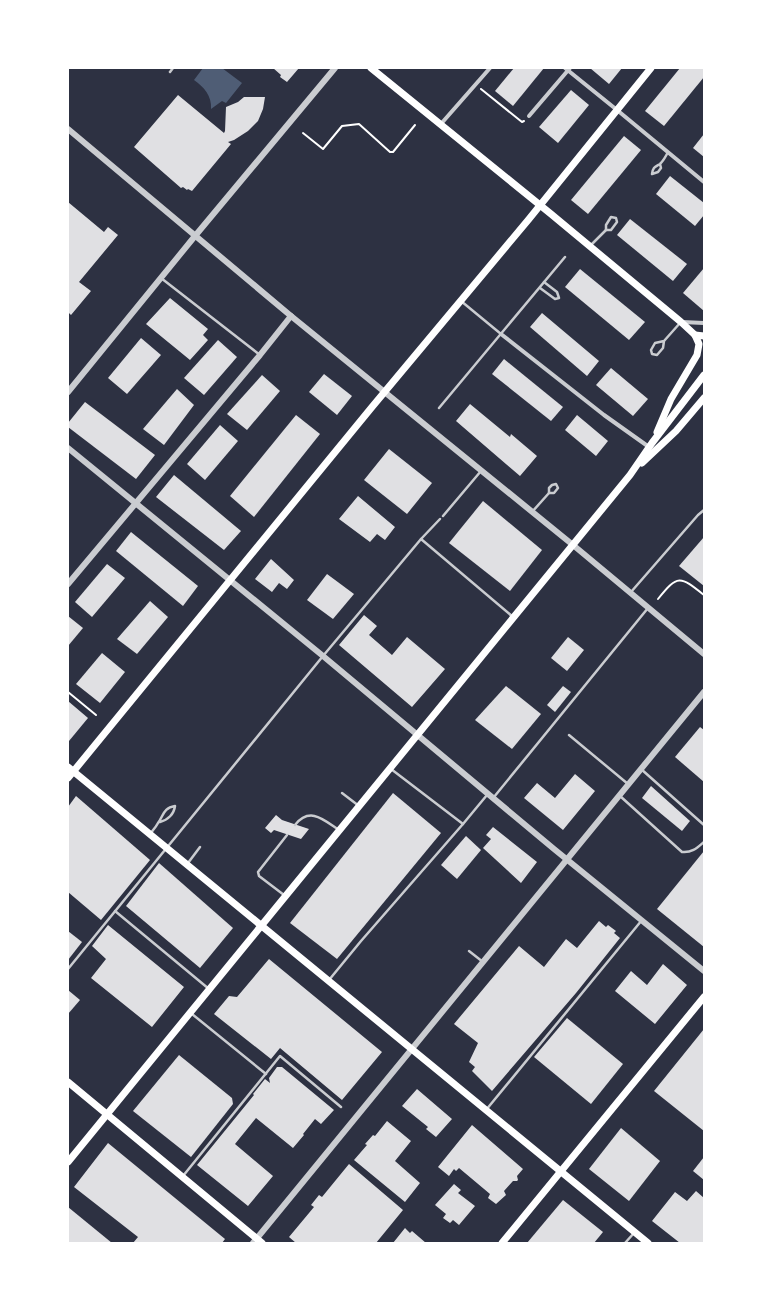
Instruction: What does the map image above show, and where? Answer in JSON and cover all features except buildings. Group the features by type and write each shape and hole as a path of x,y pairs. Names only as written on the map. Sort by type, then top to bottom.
{"main road":[{"path":"371,68 590,246 695,334 699,344 697,355 671,400 650,445"},
{"path":"68,778 71,769 230,580 540,205 651,68"},
{"path":"695,334 704,336"},
{"path":"634,471 650,445 704,375"},
{"path":"68,1162 634,471 676,431 704,398"},
{"path":"71,769 648,1243"},
{"path":"502,1243 704,997"},
{"path":"68,1082 258,1242"}],"street":[{"path":"68,392 195,236 335,68"},
{"path":"440,125 490,68"},
{"path":"529,116 567,69 704,182"},
{"path":"68,129 291,316 573,545 630,594 704,654"},
{"path":"68,584 291,316"},
{"path":"681,322 704,323"},
{"path":"500,334 604,414 650,445"},
{"path":"68,448 323,656 417,736 704,971"},
{"path":"258,1242 412,1049 704,692"}],"lane":[{"path":"170,72 174,68"},
{"path":"660,164 668,152"},
{"path":"590,246 606,230 611,230 617,222 616,218 611,217 606,225 606,230"},
{"path":"439,408 565,257"},
{"path":"161,278 260,355"},
{"path":"540,288 555,299 559,298 557,292 544,282"},
{"path":"460,301 500,334"},
{"path":"664,341 655,343 651,350 652,354 657,355 663,348 664,341 681,322"},
{"path":"443,516 481,471"},
{"path":"532,512 549,493"},
{"path":"630,594 704,510"},
{"path":"68,969 323,656 421,539 440,519"},
{"path":"421,539 514,618"},
{"path":"329,981 361,941 463,824 490,796 648,608"},
{"path":"569,735 628,784"},
{"path":"390,769 463,824"},
{"path":"641,769 704,825"},
{"path":"342,793 359,806"},
{"path":"619,795 682,852 694,850 704,842"},
{"path":"150,834 160,822 165,820 174,811 175,806 169,807 161,816 160,822"},
{"path":"295,825 302,818 310,814 340,830"},
{"path":"286,897 258,876 258,872 287,834"},
{"path":"187,864 200,848"},
{"path":"115,911 210,990"},
{"path":"486,1110 642,919"},
{"path":"469,951 483,962"},
{"path":"190,1013 266,1074"},
{"path":"182,1177 280,1056 341,1107"},
{"path":"625,1243 634,1232"}],"path":[{"path":"476,85 522,122 529,116"},
{"path":"303,133 323,149 342,126 359,124 390,152 393,152 415,125"},
{"path":"658,599 673,582 679,580 688,582 704,595"},
{"path":"68,692 96,715"}],"water":[{"path":"203,68 222,68 242,83 226,103 222,101 211,109 207,92 194,80"}]}
